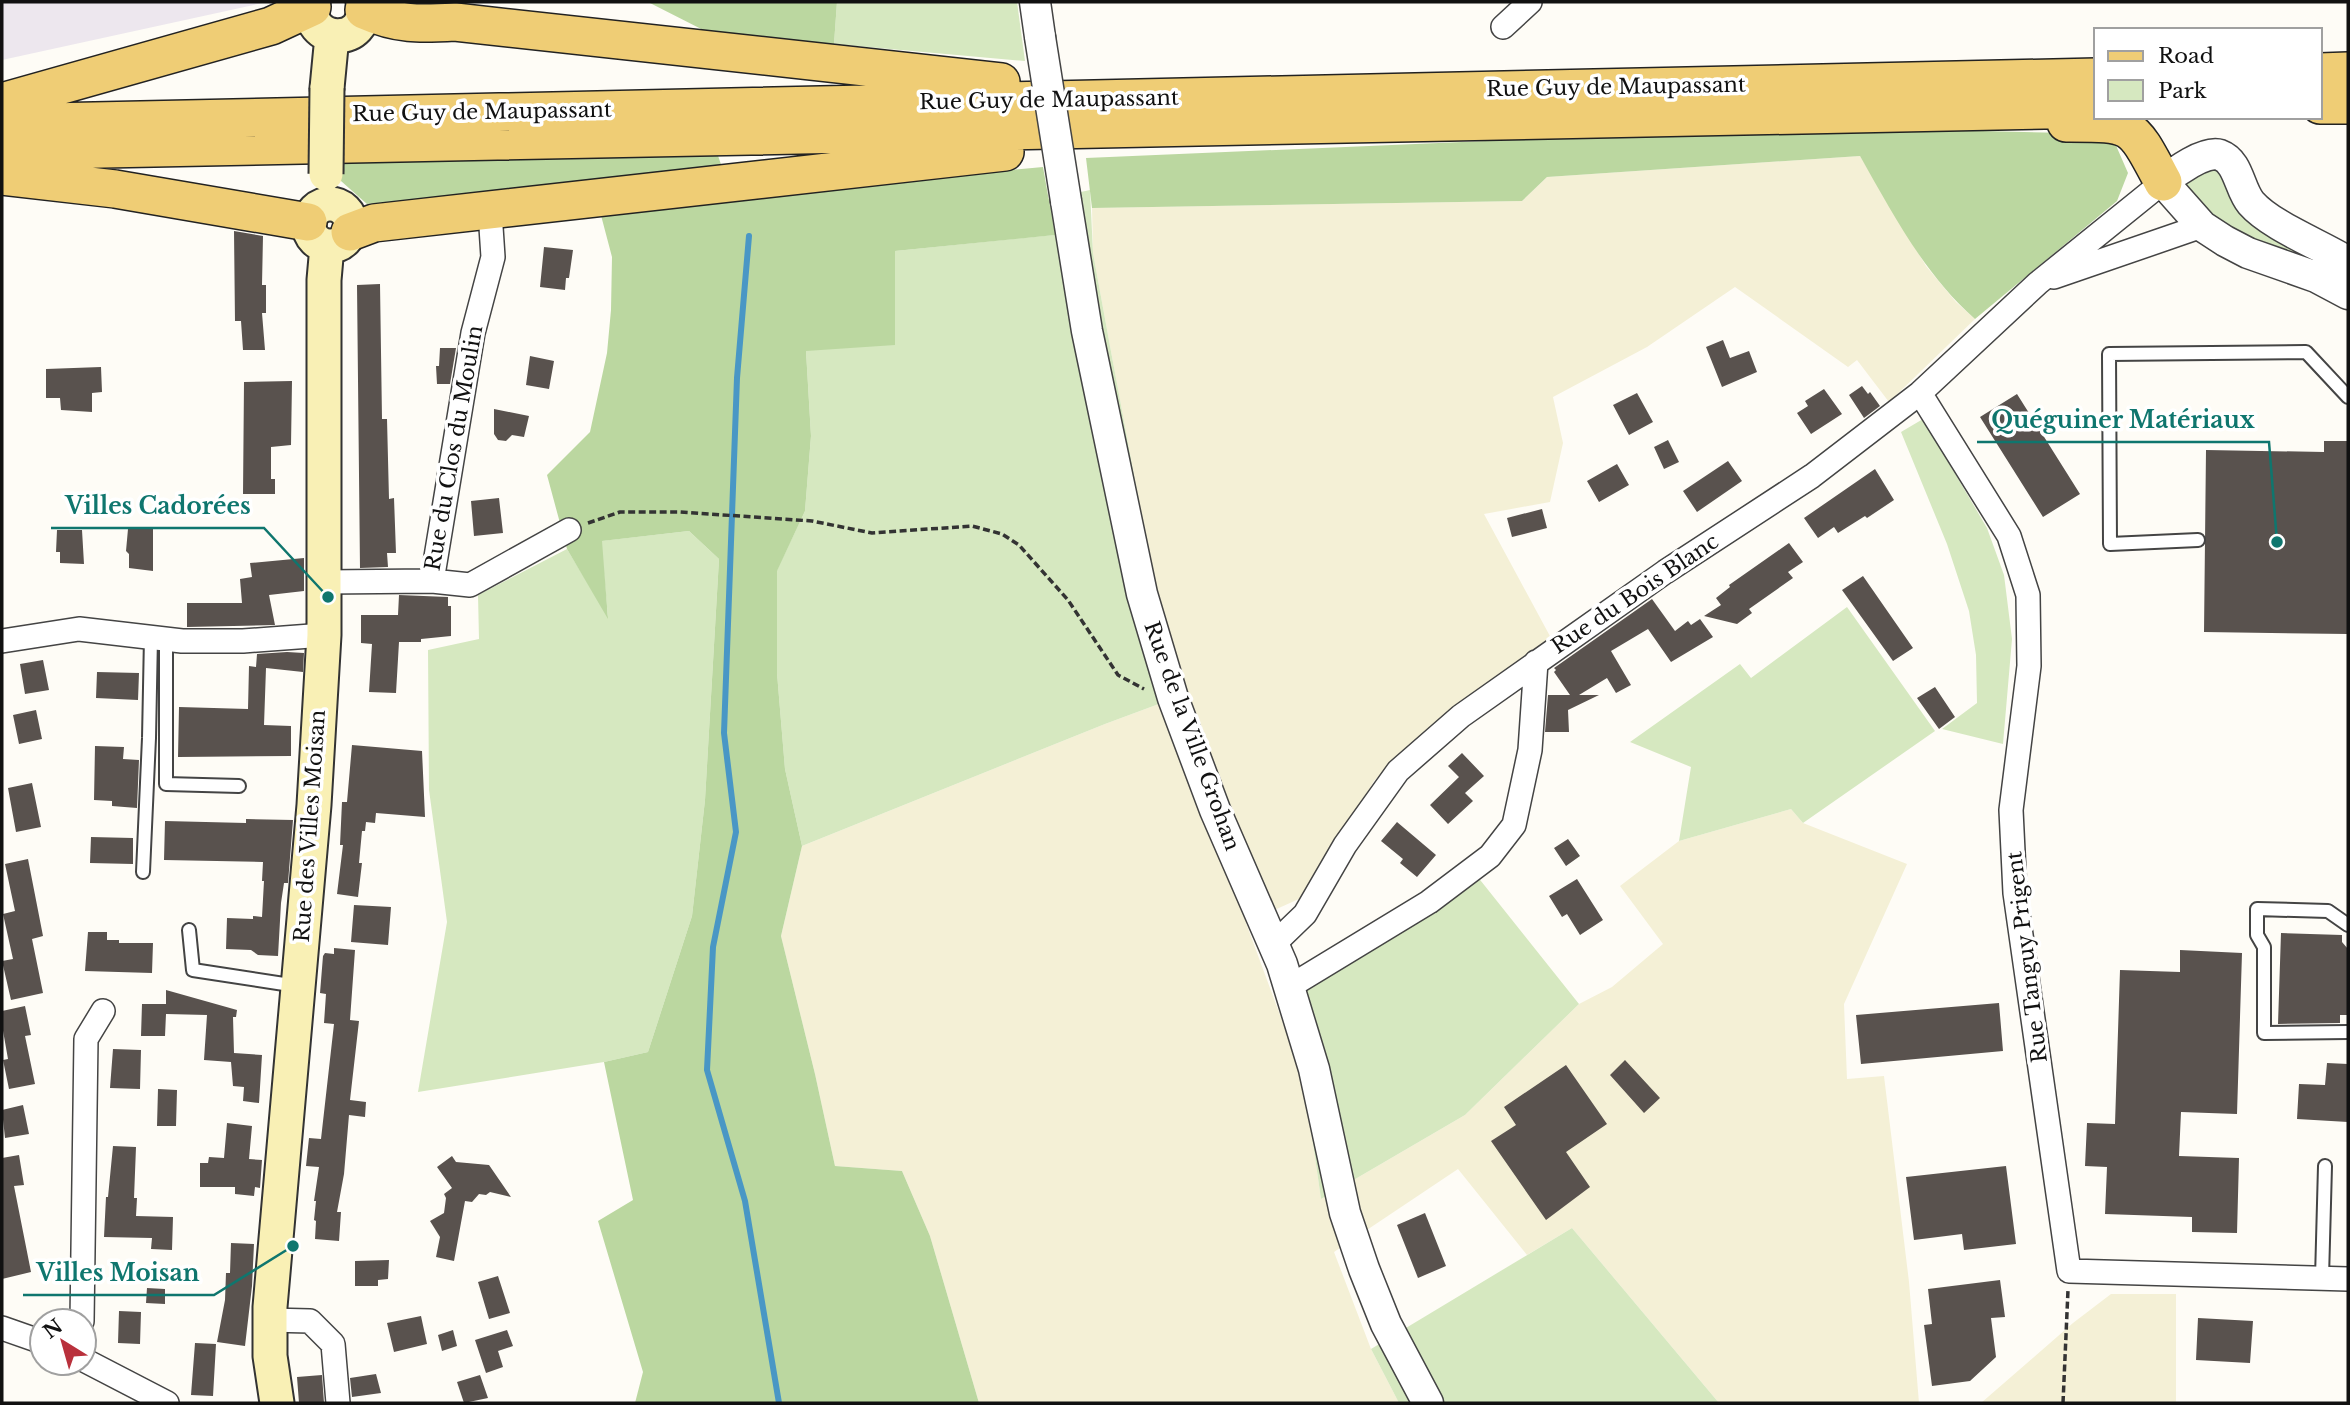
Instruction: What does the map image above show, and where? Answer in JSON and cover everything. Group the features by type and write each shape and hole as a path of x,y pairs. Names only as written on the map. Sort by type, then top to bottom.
{"main road":[{"path":"2,102 319,15 348,34 360,25 364,6 388,20 418,24 469,24 1138,98"},
{"name":"Rue des Villes Moisan","path":"277,1403 270,1356 269,1320 314,805 324,635 327,88 319,15"},
{"path":"2322,72 2348,71"},
{"name":"Rue Guy de Maupassant","path":"2,123 2094,77"},
{"path":"2322,105 2348,105"},
{"name":"Rue Guy de Maupassant","path":"2,151 2094,109"},
{"path":"1990,111 2022,124 2109,123 2129,128 2146,148 2163,182"},
{"path":"2,176 374,223 490,212 1225,126"}],"street":[{"name":"Rue de la Ville Grohan","path":"1035,2 1087,331 1142,594 1173,698 1214,810 1274,944 1289,987 1314,1069 1345,1213 1364,1269 1386,1324 1428,1403"},
{"path":"1503,27 1530,2"},
{"path":"2348,261 2254,206 2247,198 2232,164 2222,156 2206,155 2163,182 2203,226 2248,253 2316,277 2348,294"},
{"name":"Rue du Bois Blanc","path":"1274,944 1304,914 1345,845 1398,771 1461,716 1665,572 1812,476 1920,393 2038,283 2163,182"},
{"name":"Rue du Clos du Moulin","path":"325,582 432,581 473,333 493,257 490,212"},
{"name":"Rue du Bois Blanc","path":"2038,283 2203,226"},
{"name":"Rue Tanguy Prigent","path":"1920,393 2009,536 2028,595 2029,666 2011,810 2015,892 2069,1270"},
{"path":"432,581 470,585 569,530"},
{"path":"2,641 79,629 158,638 243,641 324,635"},
{"path":"1289,987 1429,902 1490,856 1514,825 1530,750 1536,663"},
{"path":"82,1307 86,1039 103,1011"},
{"path":"2069,1270 2348,1279"},
{"path":"269,1320 310,1321 333,1344 338,1403"},
{"path":"2,1328 28,1337"},
{"path":"98,1367 167,1403"}],"lane":[{"path":"2198,540 2110,544 2109,354 2306,352 2348,397"},
{"path":"158,638 166,784 239,786"},
{"path":"143,872 149,738 158,638"},
{"path":"2348,925 2328,911 2257,909 2257,935 2264,947 2264,1033 2348,1032"},
{"path":"188,930 193,970 298,986"},
{"path":"2322,1279 2325,1166"}],"path":[{"path":"569,530 620,512 680,512 812,521 873,533 972,526 1002,534 1019,545 1068,600 1118,676 1141,688 1173,698"},
{"path":"2063,1403 2069,1270"}],"shaded area":[{"path":"2,2 267,2 2,60"},
{"path":"1860,156 1926,266 1956,302 1975,319 1889,402 1857,360 1848,367 1735,287 1647,347 1553,397 1563,443 1550,502 1484,514 1551,638 1464,701 1396,757 1374,781 1312,885 1301,898 1246,923 1304,1080 1321,1199 1465,1115 1579,1004 1612,987 1663,944 1620,886 1679,841 1791,809 1803,823 1907,864 1844,1004 1847,1079 1884,1076 1909,1282 1919,1403 1719,1403 1572,1228 1527,1255 1458,1169 1334,1252 1371,1349 1399,1403 979,1403 930,1236 902,1171 835,1166 781,936 802,846 1183,695 1158,604 1093,253 1092,208 1522,201 1547,177"},
{"path":"2111,1294 2176,1294 2176,1403 1981,1403 2073,1323"}],"green space":[{"path":"648,2 837,2 834,44 713,35"},
{"path":"837,2 1017,2 1025,61 834,44"},
{"path":"1900,129 2111,134 2128,173 2117,201 1975,319 1940,283 1925,263 1897,221 1860,156 1547,177 1522,201 1092,208 1086,158 1556,138"},
{"path":"716,150 732,196 1043,167 1055,235 895,251 895,345 806,351 811,436 805,511 777,571 777,673 785,769 802,846 781,936 835,1166 902,1171 930,1236 979,1403 635,1403 643,1372 598,1221 633,1200 604,1062 648,1052 692,916 705,800 719,559 689,531 602,541 608,619 567,549 547,475 590,432 607,353 611,310 612,257 593,185 367,204 341,181 341,163"},
{"path":"2201,165 2219,168 2348,271 2348,283 2233,237 2176,182"},
{"path":"1090,190 1093,253 1110,346 1158,604 1183,695 802,846 785,769 777,673 777,570 805,511 811,436 806,351 895,251 1054,235 1048,199"},
{"path":"1923,419 1987,528 2004,575 2012,639 2003,744 1942,729 1977,703 1976,655 1969,611 1947,544 1901,432"},
{"path":"689,531 719,559 705,800 692,916 648,1052 604,1062 418,1092 447,922 429,790 428,650 479,639 478,595 567,549 608,617 601,541"},
{"path":"1847,607 1935,731 1803,823 1791,809 1679,841 1691,767 1630,742 1740,664 1751,678"},
{"path":"1477,876 1579,1004 1465,1115 1321,1199 1304,1080 1279,1008 1349,958"},
{"path":"1572,1228 1719,1403 1399,1403 1371,1349"}],"building":[{"path":"234,231 263,236 262,285 266,285 266,313 262,313 265,350 243,350 241,321 235,321"},
{"path":"544,247 573,250 565,290 540,287"},
{"path":"380,284 382,419 387,419 389,499 394,498 396,553 387,553 388,567 360,568 357,285"},
{"path":"1723,340 1730,358 1749,351 1757,372 1722,387 1706,347"},
{"path":"440,348 456,348 450,384 437,384 436,366 439,366"},
{"path":"530,356 554,361 549,389 526,385"},
{"path":"101,367 102,392 92,393 92,412 61,410 60,398 46,398 46,369"},
{"path":"292,381 291,445 271,447 271,479 275,479 275,494 243,494 244,382"},
{"path":"1862,386 1880,406 1864,418 1849,395"},
{"path":"1824,389 1842,414 1811,434 1797,413 1808,406 1805,401"},
{"path":"1637,393 1653,422 1629,435 1613,405"},
{"path":"2017,394 2080,494 2043,517 1980,417"},
{"path":"494,409 529,416 524,437 512,435 506,441 498,440 494,434"},
{"path":"1668,440 1679,462 1664,469 1654,447"},
{"path":"2324,441 2348,441 2348,634 2204,632 2206,450 2324,452"},
{"path":"1728,461 1742,481 1697,512 1683,491"},
{"path":"1617,464 1629,485 1599,502 1587,481"},
{"path":"1875,469 1894,500 1838,533 1834,527 1818,538 1804,518"},
{"path":"499,498 503,533 474,536 471,501"},
{"path":"1542,509 1547,528 1512,537 1507,518"},
{"path":"128,529 153,529 153,571 129,568 129,554 126,551"},
{"path":"57,530 82,530 84,564 60,563 60,552 56,552"},
{"path":"1789,543 1803,562 1788,572 1793,578 1749,609 1752,613 1737,624 1704,616 1721,605 1716,598 1730,587 1729,585"},
{"path":"304,558 304,591 269,595 275,625 187,627 187,603 242,603 240,579 252,577 250,563"},
{"path":"1863,576 1913,648 1893,661 1842,590"},
{"path":"399,595 448,597 448,606 451,606 451,636 421,639 421,642 399,642 396,693 369,692 372,644 361,643 361,615 398,615"},
{"path":"1652,599 1675,631 1688,621 1691,625 1700,619 1713,637 1671,662 1648,629 1611,651 1631,685 1616,693 1607,678 1579,695 1599,695 1568,710 1569,732 1545,732 1548,695 1570,695 1554,668"},
{"path":"304,653 303,672 266,668 264,725 291,726 291,756 178,757 179,707 248,709 249,666 256,667 257,654"},
{"path":"43,660 49,690 25,694 20,664"},
{"path":"97,672 139,673 138,700 96,698"},
{"path":"1935,687 1955,717 1939,729 1917,698"},
{"path":"36,710 42,739 19,744 13,715"},
{"path":"352,745 422,751 425,817 376,813 375,823 366,822 365,831 362,831 358,897 337,894 343,845 340,845 342,802 347,802"},
{"path":"95,746 124,747 123,759 139,760 137,808 112,806 112,801 94,800"},
{"path":"1462,753 1484,776 1465,793 1473,801 1448,824 1430,805 1459,777 1448,766"},
{"path":"32,783 41,827 16,832 8,788"},
{"path":"246,819 293,820 288,883 284,883 281,903 278,956 258,955 251,950 226,949 227,918 262,917 263,862 164,860 165,821 246,823"},
{"path":"1397,822 1436,855 1417,877 1400,863 1403,859 1381,841"},
{"path":"91,837 133,838 133,864 90,863"},
{"path":"1568,839 1580,856 1566,866 1554,848"},
{"path":"28,859 43,936 32,939 43,993 11,1000 2,961 13,959 3,914 15,911 5,864"},
{"path":"1577,879 1603,920 1580,935 1567,914 1562,917 1549,896"},
{"path":"354,905 391,907 388,945 351,942"},
{"path":"88,932 107,932 107,940 119,940 119,943 153,943 152,973 85,971"},
{"path":"2281,933 2342,935 2342,942 2348,949 2348,1015 2340,1015 2340,1023 2278,1024"},
{"path":"334,948 355,950 350,1020 359,1021 350,1100 366,1102 365,1117 349,1115 344,1174 337,1212 341,1212 339,1241 315,1239 314,1201 319,1167 306,1166 309,1138 321,1139 334,1024 324,1023 326,994 320,993 323,956 325,953 334,954"},
{"path":"2180,950 2242,953 2237,1114 2181,1112 2179,1156 2239,1158 2237,1233 2192,1232 2192,1217 2105,1214 2107,1167 2085,1166 2087,1123 2115,1124 2120,970 2180,972"},
{"path":"166,990 237,1010 236,1017 233,1017 234,1053 262,1055 259,1103 243,1101 244,1087 233,1086 231,1062 204,1060 207,1015 166,1014 165,1036 141,1036 142,1004 166,1004"},
{"path":"1999,1003 2003,1051 1861,1064 1856,1015"},
{"path":"25,1006 31,1035 25,1036 35,1084 9,1089 3,1060 8,1059 2,1011"},
{"path":"113,1049 141,1050 140,1089 110,1088"},
{"path":"1625,1060 1660,1098 1644,1113 1610,1075"},
{"path":"2327,1063 2348,1064 2348,1122 2297,1119 2299,1084 2325,1085"},
{"path":"1566,1065 1607,1124 1566,1152 1590,1187 1546,1220 1491,1141 1516,1125 1504,1107"},
{"path":"158,1089 177,1090 176,1126 157,1126"},
{"path":"23,1105 29,1134 5,1138 2,1110"},
{"path":"227,1123 252,1126 249,1159 262,1160 260,1188 255,1187 254,1196 235,1194 235,1187 200,1187 200,1163 208,1163 209,1157 224,1158"},
{"path":"113,1146 136,1147 136,1216 173,1217 172,1250 151,1249 152,1238 104,1237"},
{"path":"19,1155 24,1185 14,1186 31,1272 2,1279 2,1158"},
{"path":"452,1156 456,1162 489,1165 511,1197 490,1192 486,1195 479,1194 472,1202 465,1201 454,1261 436,1257 440,1237 430,1221 444,1213 444,1194 452,1188 437,1167"},
{"path":"2006,1166 2016,1244 1964,1250 1962,1234 1914,1240 1906,1177"},
{"path":"1425,1213 1446,1266 1418,1278 1397,1225"},
{"path":"231,1243 254,1244 245,1346 217,1342 225,1300 226,1273 230,1273"},
{"path":"389,1260 388,1279 378,1280 378,1286 355,1286 355,1261"},
{"path":"498,1276 510,1313 489,1319 478,1282"},
{"path":"2000,1280 2005,1317 1991,1318 1996,1357 1970,1381 1932,1386 1924,1325 1932,1324 1928,1289"},
{"path":"147,1288 165,1289 165,1304 146,1303"},
{"path":"119,1311 141,1312 140,1344 118,1343"},
{"path":"421,1316 427,1344 394,1352 387,1323"},
{"path":"2198,1318 2253,1321 2250,1363 2196,1360"},
{"path":"453,1330 457,1346 442,1351 438,1335"},
{"path":"507,1330 513,1346 498,1351 503,1367 486,1373 475,1340"},
{"path":"195,1343 216,1344 213,1396 191,1395"},
{"path":"376,1374 381,1393 352,1397 350,1378"},
{"path":"322,1375 324,1403 299,1403 297,1377"},
{"path":"480,1375 488,1398 464,1403 457,1382"}],"waterway":[{"path":"749,236 737,378 724,733 736,832 713,947 707,1070 745,1201 779,1403"}],"place":[{"name":"Quéguiner Matériaux","path":"2277,542"},
{"name":"Villes Cadorées","path":"328,597"},
{"name":"Villes Moisan","path":"293,1246"}]}
